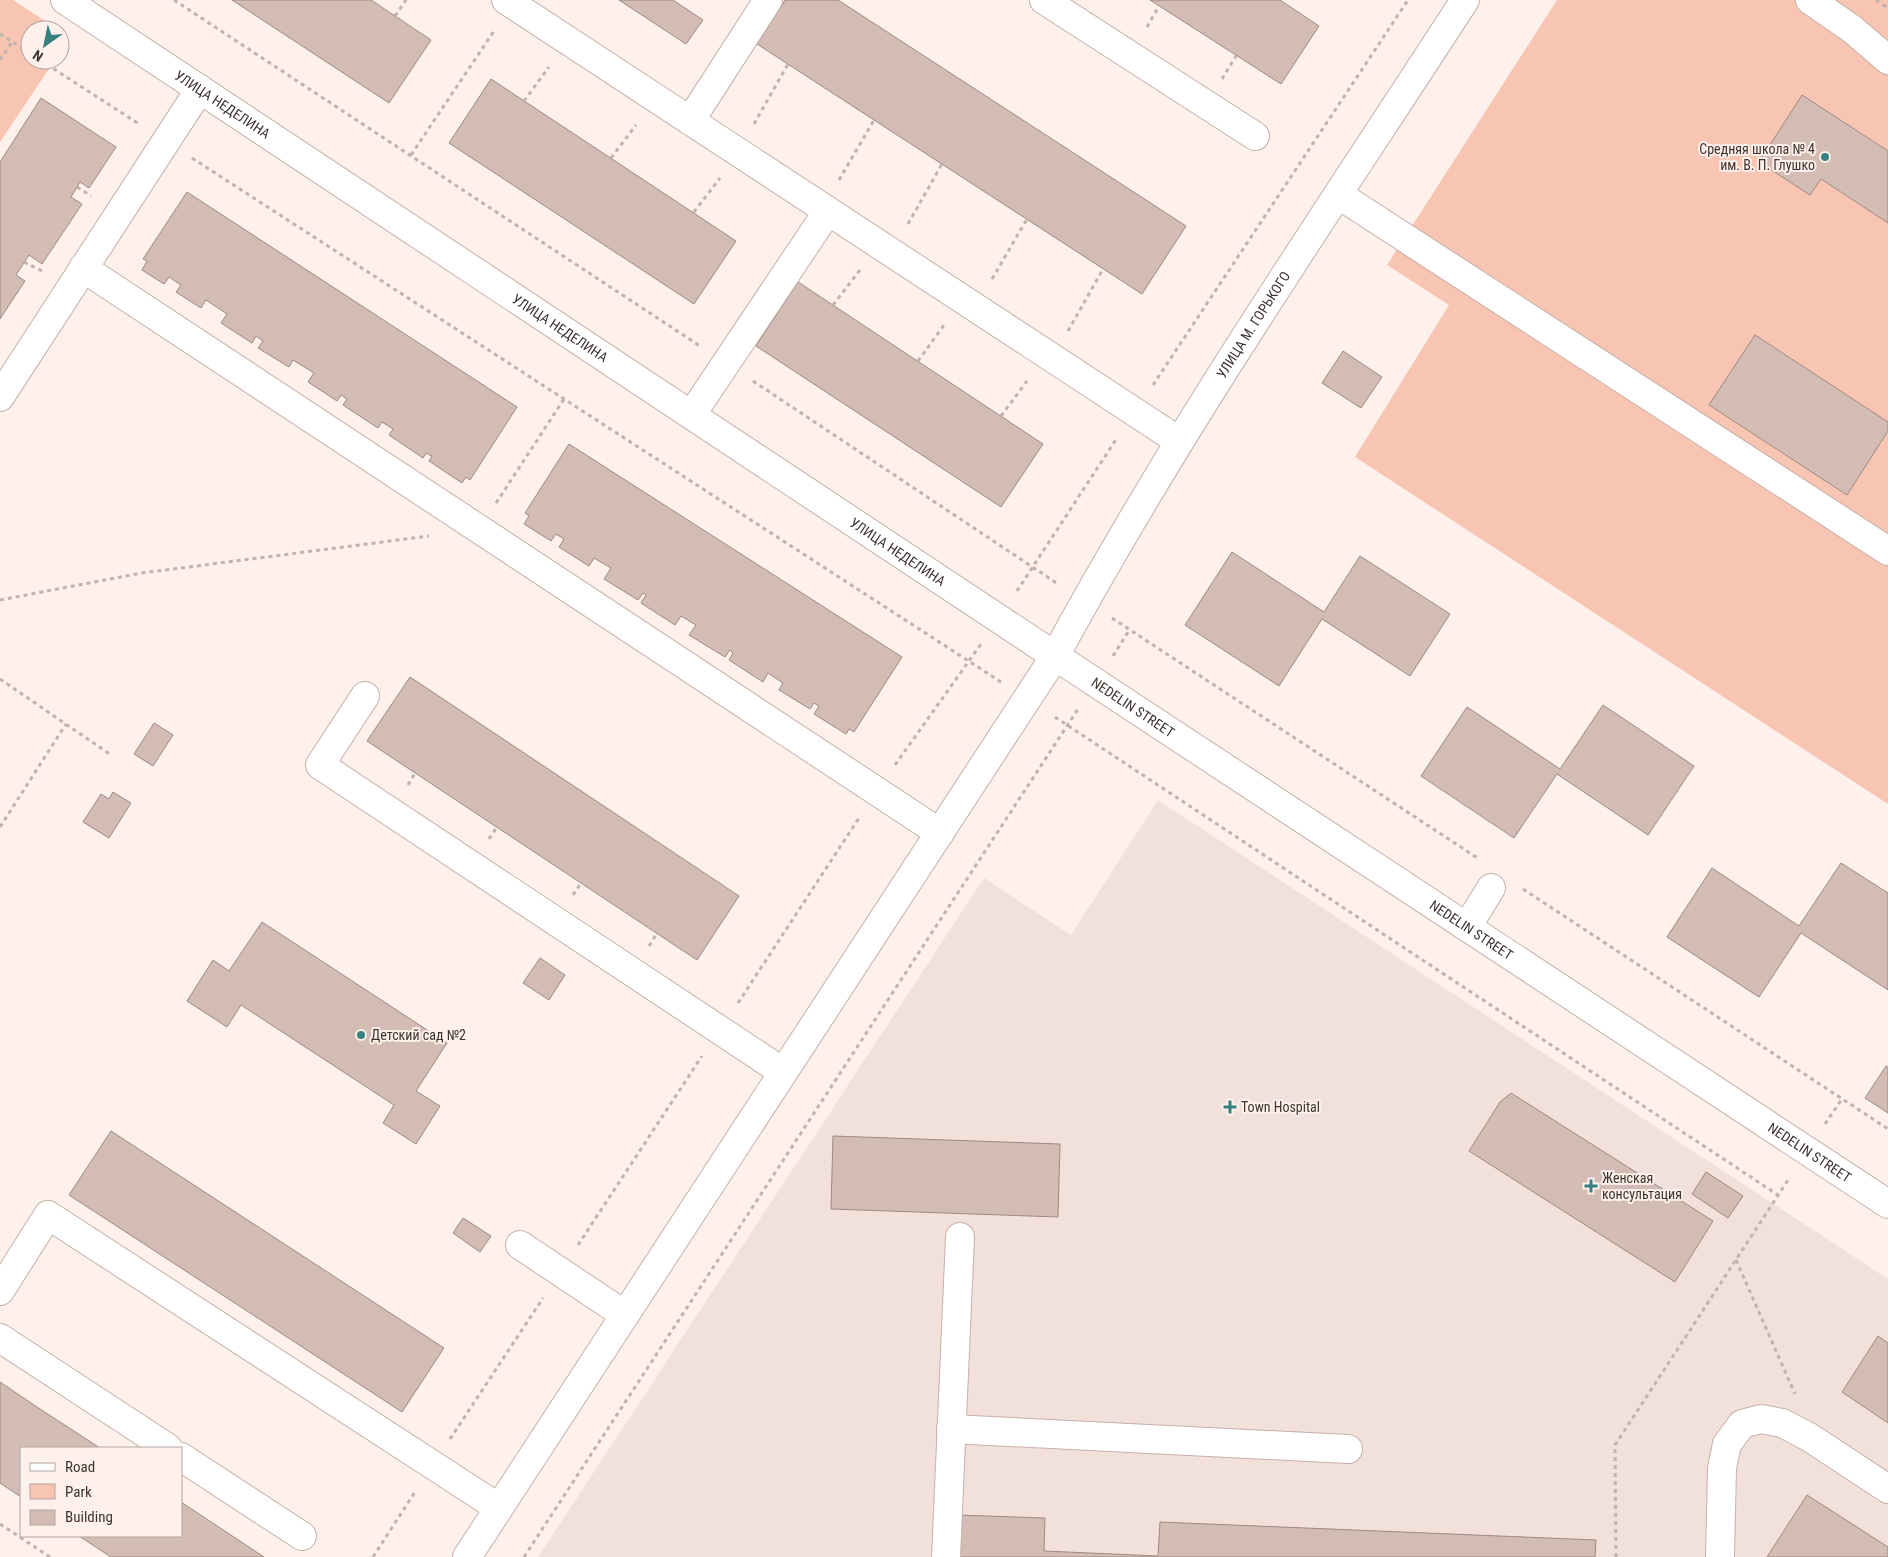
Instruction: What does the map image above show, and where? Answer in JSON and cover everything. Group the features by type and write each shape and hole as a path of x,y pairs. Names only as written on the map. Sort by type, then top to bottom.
{"street":[{"name":"УЛИЦА НЕДЕЛИНА","path":"65,0 1055,656"},
{"path":"690,121 768,0"},
{"path":"1044,0 1255,136"},
{"name":"УЛИЦА М. ГОРЬКОГО","path":"467,1557 1055,656 1179,441 1465,0"},
{"path":"1810,0 1852,30 1888,60"},
{"path":"509,2 1179,441"},
{"path":"0,397 200,89"},
{"path":"1339,195 1888,551"},
{"path":"692,414 826,209"},
{"path":"83,268 940,833"},
{"name":"NEDELIN STREET","path":"1055,656 1888,1204"},
{"path":"365,696 320,765 784,1072"},
{"path":"1467,927 1489,876"},
{"path":"0,1292 48,1214 499,1508"},
{"path":"946,1557 960,1237"},
{"path":"520,1245 625,1315"},
{"path":"0,1338 166,1447"},
{"path":"1720,1557 1722,1468 1727,1444 1742,1424 1761,1419 1782,1423 1809,1437 1888,1489"},
{"path":"951,1429 1348,1449"},
{"path":"182,1458 302,1536"}],"path":[{"path":"174,0 1130,629 1489,876"},
{"path":"396,16 406,0"},
{"path":"1032,566 1408,0"},
{"path":"1876,0 1888,8"},
{"path":"411,155 509,2"},
{"path":"0,34 20,47"},
{"path":"524,101 568,41"},
{"path":"0,60 12,42"},
{"path":"694,212 739,152 788,64"},
{"path":"56,70 968,660 1778,1195"},
{"path":"611,158 656,98"},
{"path":"826,209 874,120"},
{"path":"833,305 885,248 942,164"},
{"path":"918,361 970,304 1027,219"},
{"path":"1001,416 1049,356 1104,269"},
{"path":"479,529 564,399"},
{"path":"0,600 142,573 430,536"},
{"path":"720,1030 877,791 968,660"},
{"path":"0,679 110,755"},
{"path":"0,827 66,724"},
{"path":"524,1557 1067,726"},
{"path":"1519,886 1888,1130"},
{"path":"1616,1557 1615,1445 1806,1151 1842,1099"},
{"path":"1736,1260 1802,1410 1809,1437"},
{"path":"373,1557 433,1465"},
{"path":"0,1524 50,1557"}],"shaded area":[{"name":"Town Hospital","path":"1158,800 1888,1279 1888,1557 538,1557 984,878 1071,935"}],"green space":[{"path":"0,0 13,0 44,20 20,20 20,70 48,70 0,142"},
{"path":"1557,0 1888,0 1888,804 1355,457 1449,305 1387,265"}],"building":[{"path":"232,0 371,0 431,40 389,103"},
{"path":"619,0 673,0 703,20 686,44"},
{"path":"785,0 838,0 1186,226 1142,294 757,44"},
{"path":"1150,0 1280,0 1319,26 1281,84"},
{"path":"491,79 736,241 694,304 449,143"},
{"name":"Средняя школа № 4 им. В. П. Глушко","path":"1802,95 1888,151 1888,223 1821,179 1810,195 1759,162"},
{"path":"41,98 116,147 89,188 80,182 71,197 82,204 42,264 29,255 16,275 25,281 0,319 0,162"},
{"path":"187,192 517,407 470,480 466,477 462,483 429,461 432,456 426,453 423,458 389,435 393,429 382,422 378,428 343,405 347,399 341,395 337,401 308,382 314,373 293,360 289,367 258,348 263,341 256,336 252,343 221,323 227,314 206,300 201,308 176,292 181,285 169,277 164,284 142,270 147,261 143,259"},
{"path":"798,282 1043,444 1001,507 756,346"},
{"path":"1755,335 1888,422 1888,431 1847,495 1709,405"},
{"path":"1343,351 1382,377 1361,408 1322,383"},
{"path":"569,444 902,657 854,732 849,729 846,734 814,714 819,706 814,703 810,709 779,690 783,683 768,673 763,682 729,660 733,653 730,650 725,657 689,635 696,625 681,616 675,625 641,603 645,594 643,593 638,600 604,579 611,568 594,558 589,566 559,547 564,539 556,534 551,541 524,524 529,516 525,513"},
{"path":"1232,552 1324,612 1360,556 1450,614 1410,676 1322,619 1279,686 1185,625"},
{"path":"410,677 739,896 697,960 367,741"},
{"path":"1603,705 1694,766 1648,835 1557,774 1514,838 1421,776 1467,707 1560,769"},
{"path":"154,723 173,735 153,766 134,754"},
{"path":"113,792 131,803 109,838 83,822 101,794 109,799"},
{"path":"1841,863 1888,893 1888,990 1801,933 1759,997 1667,937 1712,868 1799,926"},
{"name":"Детский сад №2","path":"262,922 447,1043 416,1091 440,1106 416,1144 383,1123 394,1105 241,1005 227,1027 187,1001 213,960 229,971"},
{"path":"540,958 565,975 549,1000 523,983"},
{"path":"1886,1066 1888,1067 1888,1113 1865,1098"},
{"name":"Женская консультация","path":"1511,1093 1713,1221 1675,1282 1469,1151 1500,1102"},
{"path":"111,1131 444,1348 402,1412 69,1195"},
{"path":"833,1136 1060,1144 1058,1217 831,1209"},
{"path":"1706,1172 1743,1196 1728,1218 1692,1194"},
{"path":"463,1218 491,1236 480,1252 453,1233"},
{"path":"1878,1336 1888,1343 1888,1423 1842,1392"},
{"path":"0,1382 98,1447 20,1447 20,1496 0,1483"},
{"path":"1807,1495 1888,1547 1888,1557 1767,1557"},
{"path":"182,1503 264,1557 111,1557 81,1537 182,1537"},
{"path":"958,1515 1045,1518 1044,1551 1158,1556 1160,1522 1596,1540 1595,1557 957,1557"}],"place":[{"name":"Средняя школа № 4 им. В. П. Глушко","path":"1825,157"},
{"name":"Детский сад №2","path":"361,1035"},
{"name":"Town Hospital","path":"1230,1107"},
{"name":"Женская консультация","path":"1591,1186"}]}
